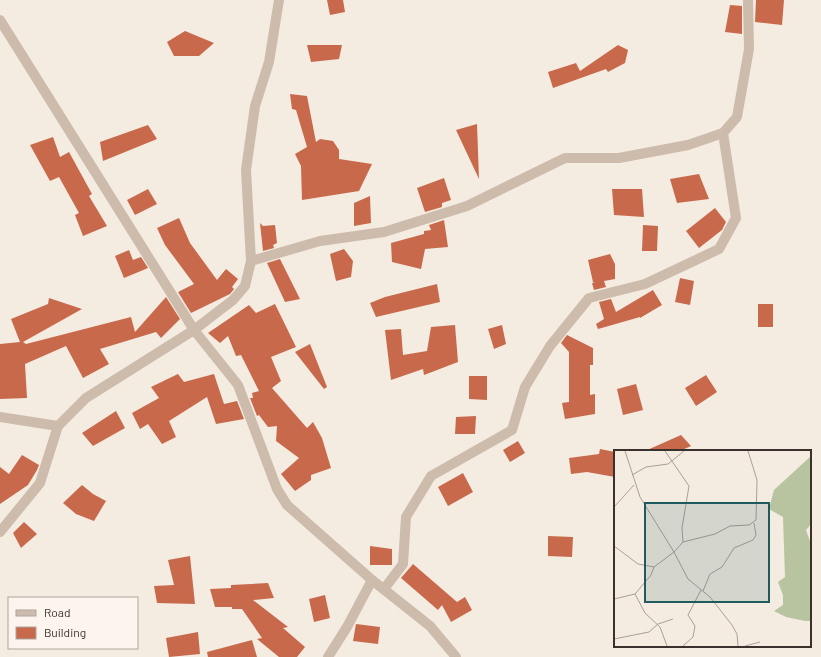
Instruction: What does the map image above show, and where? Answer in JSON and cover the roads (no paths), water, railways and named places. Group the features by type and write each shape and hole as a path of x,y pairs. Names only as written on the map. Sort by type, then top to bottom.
{"street":[{"path":"0,532 40,483 58,426 86,398 194,330 233,300 245,286 251,261 246,170 255,106 269,62 279,0"},
{"path":"251,261 320,241 384,232 467,206 565,158 619,158 688,145 722,133 737,117 749,49 748,0"},
{"path":"0,20 194,330 238,385 277,489 287,505 372,580 430,626 456,657"},
{"path":"384,589 403,564 406,517 431,476 512,430 525,387 550,346 589,298 645,284 719,248 736,218 722,133"},
{"path":"0,417 58,426"},
{"path":"328,657 347,627 372,580"}]}
